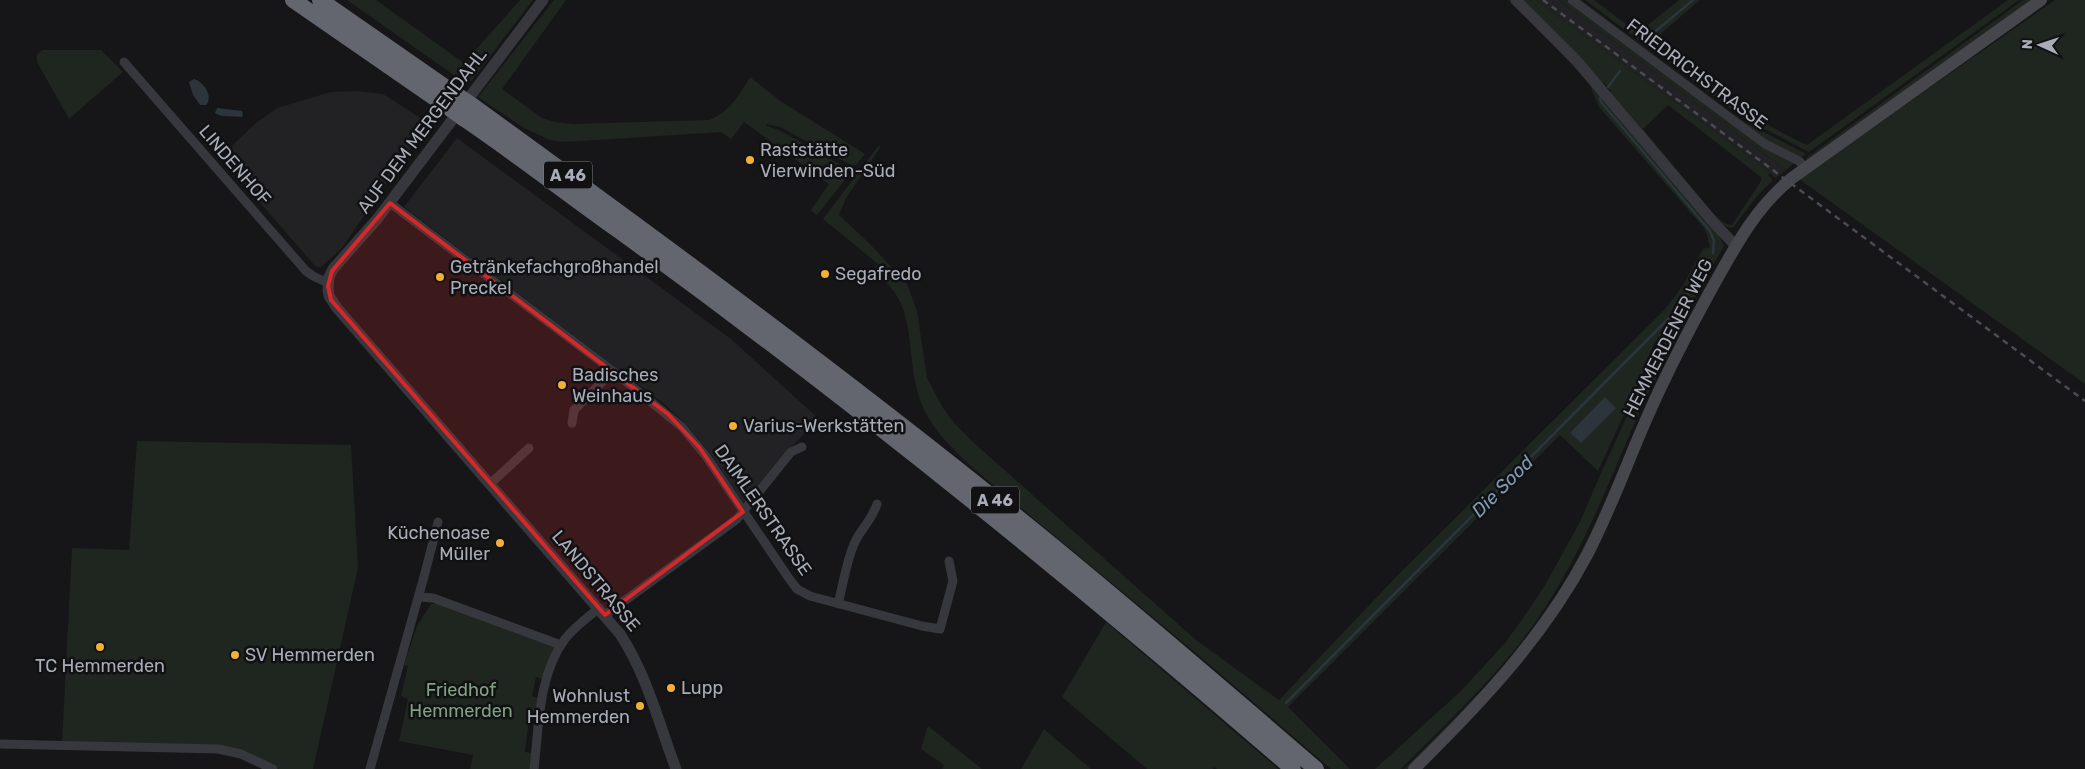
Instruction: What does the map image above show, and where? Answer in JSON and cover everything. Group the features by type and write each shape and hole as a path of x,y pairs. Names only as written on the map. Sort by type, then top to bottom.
{"highway":[{"name":"A 46","path":"293,0 462,108 672,249 885,412 1068,558 1316,769"},
{"name":"A 46","path":"320,0 868,418 1075,583 1292,769"}],"main road":[{"name":"HEMMERDENER WEG","path":"1414,769 1505,675 1560,602 1598,532 1658,393 1736,245 1768,200 1806,168 2041,0"}],"street":[{"name":"AUF DEM MERGENDAHL","path":"328,283 335,267 360,241 390,203 543,0"},
{"path":"1516,0 1576,60 1714,223 1736,245"},
{"name":"FRIEDRICHSTRASSE","path":"1572,0 1765,144 1799,161 1806,168"},
{"name":"LINDENHOF","path":"124,62 306,271 328,283"},
{"name":"DAIMLERSTRASSE","path":"390,203 668,414 706,456 797,588 810,596 838,604 922,626 940,628 952,581 949,560"},
{"name":"LANDSTRASSE","path":"328,283 329,296 336,308 602,611 620,634 635,660 676,769"},
{"path":"572,422 574,410 613,371"},
{"path":"534,769 545,688 551,667 561,645 572,631 743,512 791,452 802,447"},
{"path":"490,484 529,448"},
{"path":"838,604 853,548 860,533 873,518 877,504"},
{"path":"370,769 438,522"},
{"path":"418,597 433,598 561,645"},
{"path":"0,744 218,749 241,754 262,766 273,769"}],"highlighted area":[{"path":"390,203 668,414 700,448 743,512 605,615 331,300 328,286 332,271"}],"shaded area":[{"path":"1536,0 1559,0 1786,170 1777,177"},
{"path":"194,79 204,86 208,93 209,97 206,105 200,105 193,95 189,82"},
{"path":"356,91 383,94 428,123 342,248 321,267 316,267 223,160 236,142 256,123 277,108 331,92"},
{"path":"217,108 242,111 243,115 242,117 221,116 215,113"},
{"path":"457,138 731,339 819,419 788,450 745,505 710,453 686,424 663,403 404,207"},
{"path":"1605,397 1616,408 1581,443 1570,433"}],"green space":[{"path":"347,0 376,0 464,63 520,0 533,0 468,85"},
{"path":"554,0 566,0 502,89 542,118 573,124 709,120 728,108 750,77 782,102 865,154 856,165 851,165 780,127 767,124 767,126 779,130 852,171 817,215 811,210 829,184 744,122 731,139 721,132 564,142 550,140 524,128 478,97"},
{"path":"1508,0 1560,49 1718,234 1724,246 1686,314 1676,340 1664,336 1655,342 1641,378 1598,471 1560,435 1288,707 1350,769 1331,769 1196,653 974,469 950,446 930,420 920,400 916,387 905,316 895,293 873,271 878,264 823,219 879,145 880,148 846,198 839,215 869,243 907,284 917,311 927,378 943,408 955,424 974,443 1196,640 1279,700 1396,577 1665,309 1682,287 1703,249 1710,247 1704,228 1599,107 1589,83"},
{"path":"1522,0 1536,0 1777,177 1769,173 1768,175 1773,180 1756,197 1733,228 1727,227 1719,222 1609,93 1611,91","holes":["1668,105 1761,177 1761,181 1732,225 1724,223 1713,213 1643,129"]},
{"path":"1559,0 1566,0 1762,147 1794,163 1786,170"},
{"path":"1578,0 1581,0 1741,120 1806,154 1801,158 1770,144"},
{"path":"1585,0 1594,0 1638,33 1679,0 1700,0 1651,42 1707,85 1746,111 1807,145 2008,0 2019,0 1809,152 1742,117"},
{"path":"2023,0 2035,0 1807,160 1805,159"},
{"path":"2055,0 2085,0 2085,384 1799,179"},
{"path":"42,50 101,50 123,72 69,119 37,62 37,55"},
{"path":"1665,339 1675,342 1643,404 1605,493 1580,545 1553,596 1537,620 1522,641 1489,679 1401,769 1375,769 1462,690 1505,643 1521,621 1545,585 1580,522 1644,379 1656,346"},
{"path":"1676,346 1582,553 1541,623 1474,702 1408,769 1404,769 1493,678 1533,629 1551,603 1583,548 1661,374"},
{"name":"SV Hemmerden","path":"137,441 351,445 358,568 313,769 279,769 257,757 216,745 62,743 72,548 129,550"},
{"name":"Friedhof Hemmerden","path":"431,604 441,604 554,646 543,679 536,677 532,696 539,698 537,712 530,711 525,752 533,753 531,769 470,769 473,755 399,741 408,699 401,696 408,666 404,665 417,626"},
{"path":"1106,622 1278,769 1217,769 1214,767 1213,769 1147,769 1062,697"},
{"path":"928,726 982,769 942,769 944,765 921,749"},
{"path":"1044,729 1091,769 1021,769"}],"waterway":[{"name":"Die Sood","path":"1645,40 1693,0"},
{"name":"Die Sood","path":"1608,87 1620,71"},
{"name":"Die Sood","path":"1600,98 1601,102 1710,231 1714,241 1713,253"},
{"name":"Die Sood","path":"1286,703 1680,307 1708,262"}],"railway":[{"path":"1543,0 2085,401"}],"place":[{"name":"Raststätte Vierwinden-Süd","path":"750,160"},
{"name":"Segafredo","path":"825,274"},
{"name":"Getränkefachgroßhandel Preckel","path":"440,277"},
{"name":"Badisches Weinhaus","path":"562,385"},
{"name":"Varius-Werkstätten","path":"733,426"},
{"name":"Küchenoase Müller","path":"500,543"},
{"name":"TC Hemmerden","path":"100,647"},
{"name":"SV Hemmerden","path":"235,655"},
{"name":"Lupp","path":"671,688"},
{"name":"Wohnlust Hemmerden","path":"640,706"}]}
